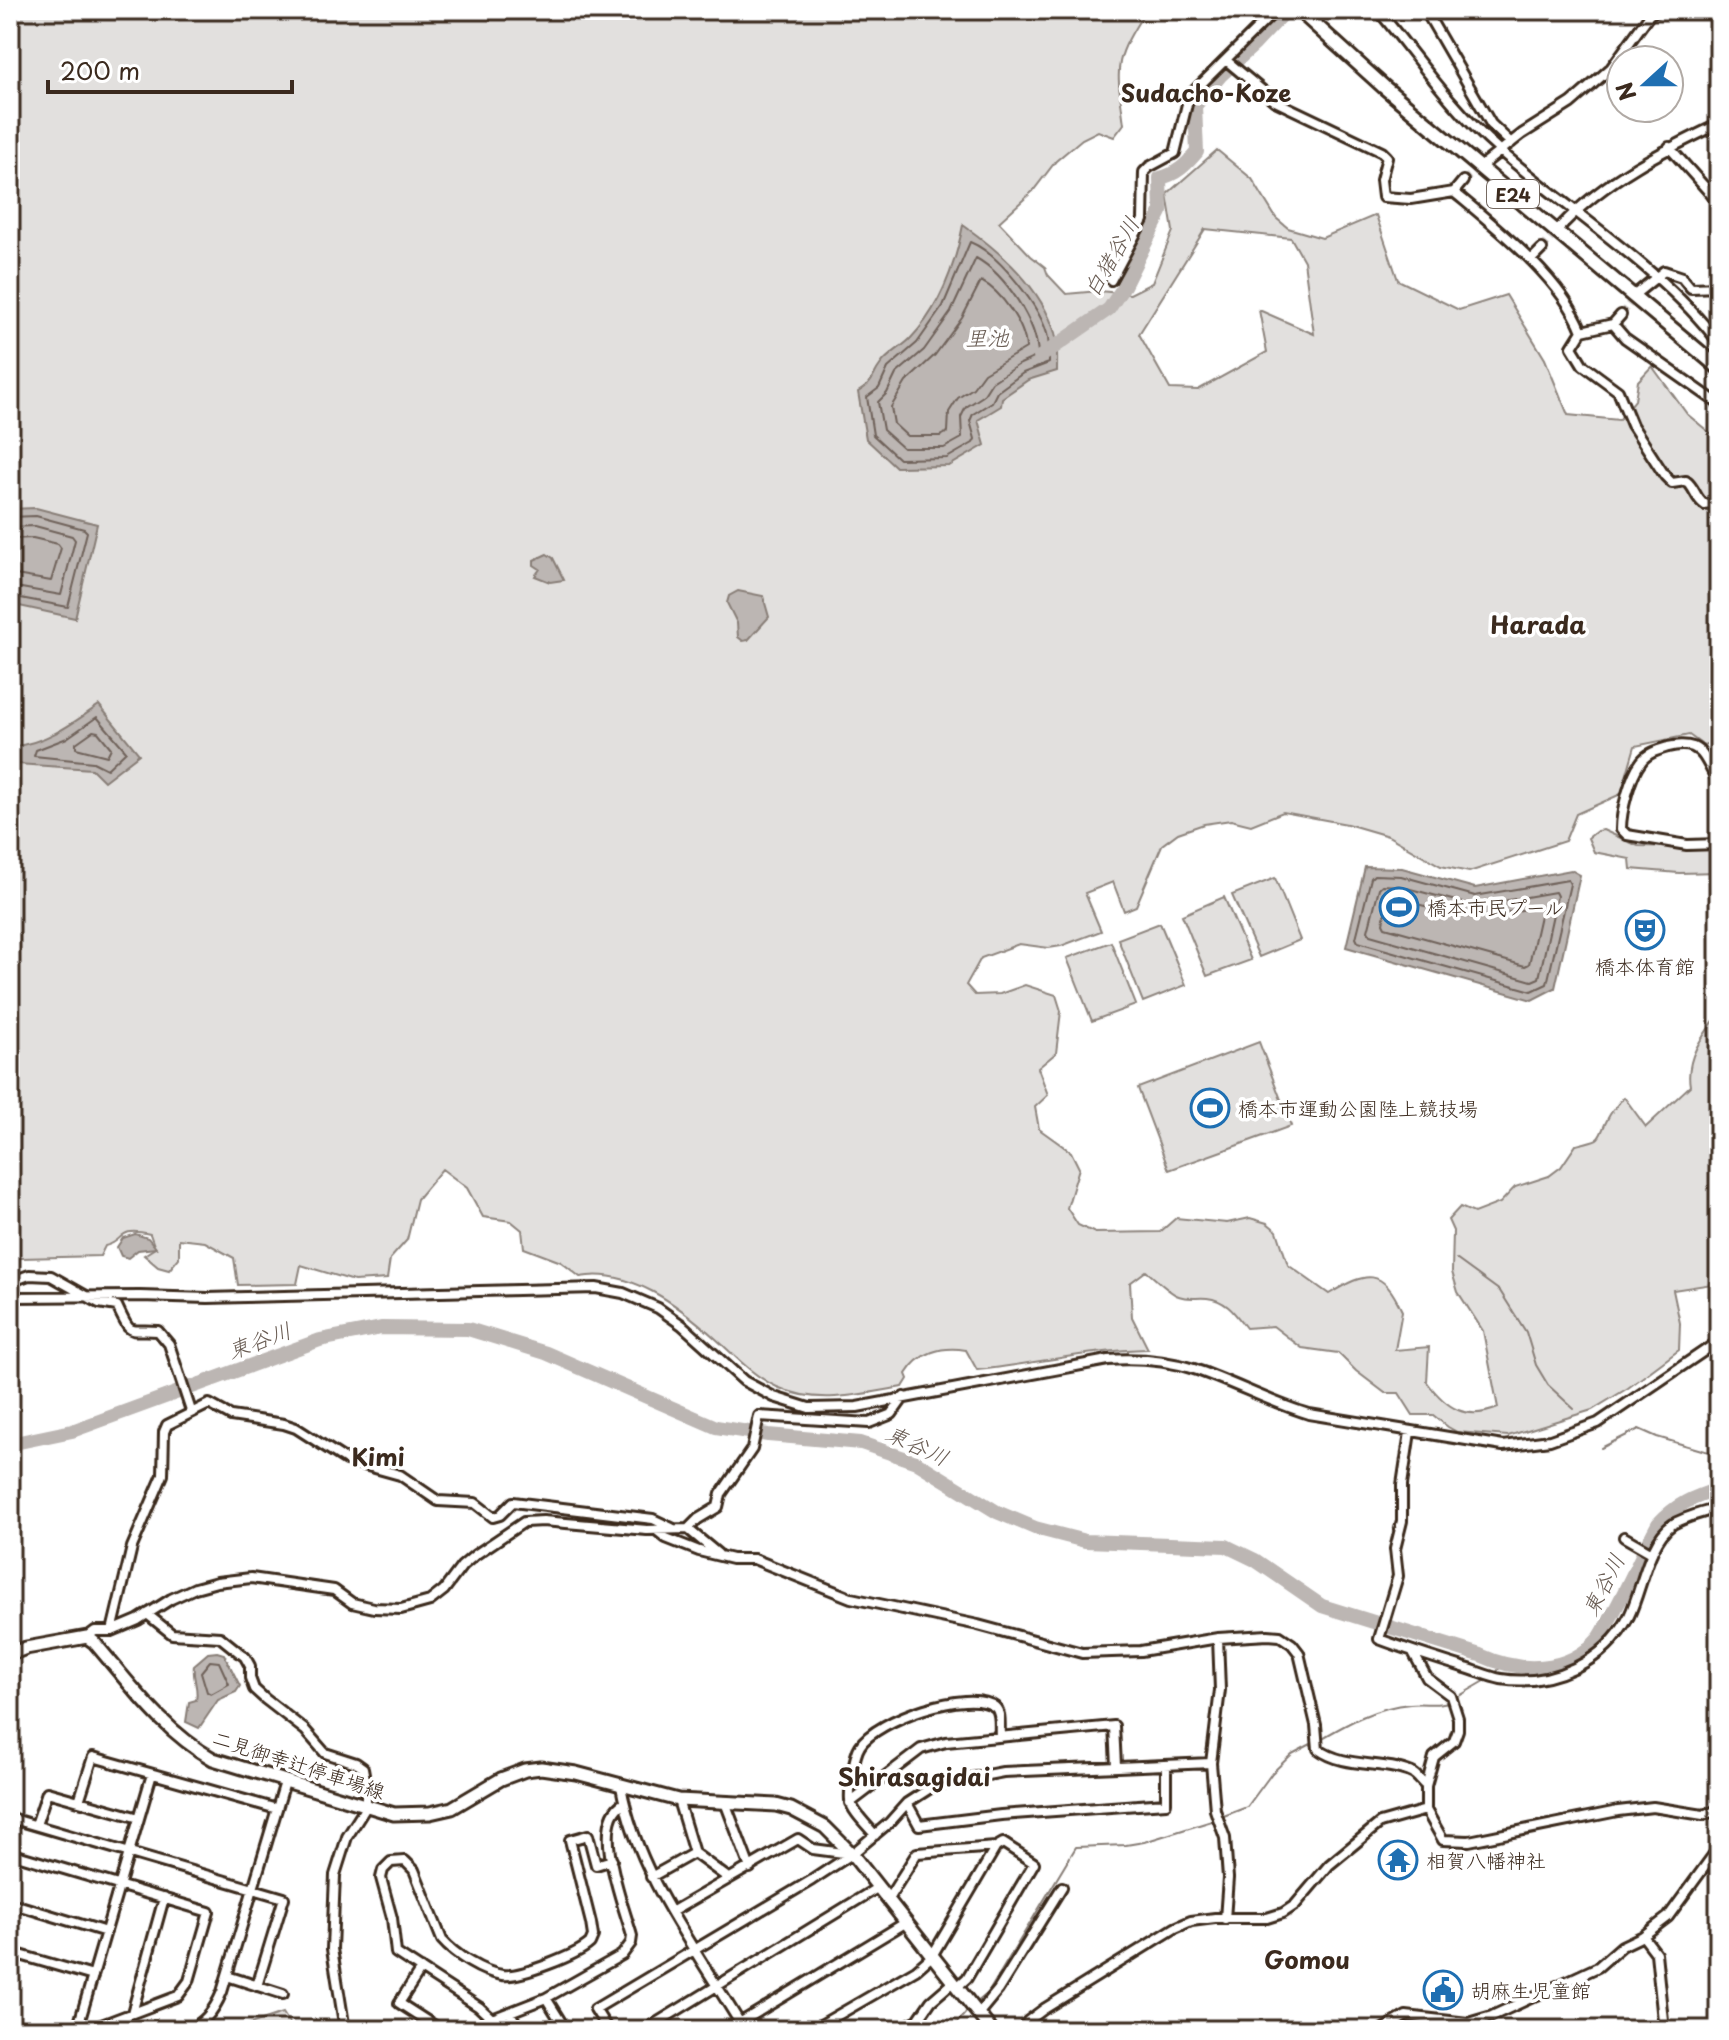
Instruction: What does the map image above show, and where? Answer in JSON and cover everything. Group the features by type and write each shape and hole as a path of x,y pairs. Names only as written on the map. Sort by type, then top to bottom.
{"highway":[{"name":"E24","path":"1299,10 1342,50 1719,368"}],"main road":[{"name":"二見御幸辻停車場線","path":"87,1637 156,1715 188,1745 213,1759 394,1814 430,1813 452,1808 501,1779 541,1768 576,1773 678,1800 776,1805 791,1809 825,1827 852,1854 991,2030"},
{"path":"10,1654 26,1648 87,1637"}],"street":[{"path":"1111,280 1143,220 1144,172 1175,153 1189,96 1276,10"},
{"path":"1378,10 1433,80 1501,152 1654,277 1693,313 1719,343"},
{"path":"1425,10 1491,124 1511,143"},
{"path":"1485,163 1571,103 1611,68 1652,11 1664,10"},
{"path":"1227,61 1275,101 1382,152 1387,157 1381,180 1383,197 1411,199 1454,192 1463,181"},
{"path":"1561,226 1575,211 1634,166 1719,124"},
{"path":"1669,147 1719,203"},
{"path":"1454,192 1531,260 1577,317 1582,331"},
{"path":"1531,260 1542,249"},
{"path":"1638,292 1664,271 1682,277 1691,288 1719,287"},
{"path":"1621,315 1613,324 1582,331 1572,347 1577,357 1618,391 1632,425 1665,476 1672,483 1686,481 1698,501 1705,505 1719,500"},
{"path":"1613,324 1625,338 1719,404"},
{"path":"1719,782 1703,755 1694,747 1678,745 1654,750 1640,762 1622,812 1621,829 1627,835 1687,845 1719,844"},
{"path":"10,1282 29,1275 51,1276 99,1303 117,1306 127,1328 135,1333 158,1331 169,1344 180,1370 190,1407"},
{"path":"10,1297 223,1298 596,1288 623,1293 658,1308 682,1325 744,1381 793,1404 809,1408 839,1409 1108,1360 1138,1358 1194,1369 1278,1405 1309,1414 1503,1446 1550,1440 1598,1423 1719,1341"},
{"path":"688,1529 718,1507 721,1494 753,1445 759,1416 869,1423 892,1414 904,1397"},
{"path":"112,1631 132,1547 163,1475 164,1432 167,1425 190,1407 209,1404 231,1416 284,1424 329,1447 346,1460 400,1475 438,1501 475,1503 493,1517 500,1515 513,1502 653,1519 673,1528"},
{"path":"1410,1432 1402,1485 1402,1521 1395,1549 1398,1576 1381,1638 1413,1652 1497,1678 1532,1680 1562,1673 1600,1653 1630,1615 1651,1553 1663,1535 1672,1525 1695,1514 1719,1508"},
{"path":"87,1637 95,1631 112,1631 195,1588 251,1578 334,1590 352,1603 401,1609 430,1601 475,1555 524,1522 688,1529 718,1555"},
{"path":"655,1529 666,1538 718,1555 754,1559 851,1598 978,1625 1082,1653 1141,1651 1218,1638 1280,1636 1299,1653 1317,1742 1326,1755 1414,1773 1426,1786"},
{"path":"1624,1537 1651,1553"},
{"path":"147,1614 172,1634 220,1637 245,1657 254,1689 305,1730 325,1753 363,1768 366,1807 347,1837 335,1875 332,1949 345,2030"},
{"path":"1218,1638 1220,1690 1211,1763 1215,1810 1222,1830 1228,1878 1225,1919"},
{"path":"1413,1652 1427,1678 1453,1700 1458,1730 1454,1741 1434,1757 1426,1786 1426,1810 1443,1840 1457,1841 1653,1807 1703,1815 1719,1810"},
{"path":"875,1835 850,1803 851,1781 860,1746 869,1737 915,1711 943,1702 980,1701 996,1707 1000,1714 1000,1736"},
{"path":"850,1803 921,1749 946,1742 1114,1726 1116,1766"},
{"path":"79,1801 93,1757 277,1809"},
{"path":"608,2030 595,2009 852,1854 907,1803 935,1785 1003,1772 1211,1763"},
{"path":"907,1803 919,1825 1001,1815 1166,1803 1166,1765"},
{"path":"77,2030 152,1774"},
{"path":"187,2030 198,2026 216,2007 285,1782"},
{"path":"621,1786 624,1803 651,1877 742,2026"},
{"path":"36,1825 47,1792 139,1818"},
{"path":"678,1800 694,1853 728,1878"},
{"path":"725,1802 750,1868"},
{"path":"475,2029 546,1998 622,1955 631,1943 608,1828 615,1808 624,1803"},
{"path":"1022,2030 1044,2009 1175,1928 1191,1921 1267,1918 1283,1913 1295,1905 1329,1865 1380,1823 1426,1810"},
{"path":"10,1818 284,1898 257,1986"},
{"path":"492,2019 396,1953 392,1918 381,1878 383,1870 391,1862 405,1861 414,1870 442,1940 448,1947 490,1972 510,1975 572,1953 590,1943 593,1936 591,1923 570,1840 588,1835 596,1865 612,1860"},
{"path":"673,1911 798,1839 813,1849 852,1854"},
{"path":"888,1899 917,1853 996,1847 1003,1843 1034,1863 967,1978 931,2001 918,2020 898,2030"},
{"path":"812,2030 916,1970 932,1956 996,1847"},
{"path":"1381,2030 1406,2016 1468,2023 1492,2016 1598,1967 1622,1946 1643,1936 1668,1917 1719,1847"},
{"path":"10,1853 209,1912 189,1981 178,1996 88,2030"},
{"path":"651,1877 694,1853"},
{"path":"975,2009 998,1990 1062,1887"},
{"path":"645,2030 877,1888"},
{"path":"132,2013 164,1898"},
{"path":"10,1903 106,1932"},
{"path":"728,2030 742,2026 905,1923"},
{"path":"1643,1936 1656,1953 1664,2030"},
{"path":"10,1952 93,1976"},
{"path":"421,1969 399,2003 441,2030"},
{"path":"227,1976 283,1994"},
{"path":"546,1998 566,2030"},
{"path":"510,2013 520,2030"}],"shaded area":[{"path":"10,10 1146,10 1122,53 1119,88 1124,124 1114,137 1098,131 1082,139 1056,161 1033,191 999,222 1045,267 1048,275 1066,294 1099,291 1130,294 1152,283 1173,231 1167,194 1217,150 1252,179 1276,218 1288,228 1322,238 1376,215 1398,280 1459,310 1506,295 1545,359 1568,415 1619,420 1635,400 1638,381 1652,366 1687,414 1710,433 1719,433 1719,737 1704,746 1689,735 1635,746 1621,794 1576,814 1565,841 1469,872 1441,866 1388,836 1347,824 1283,812 1251,825 1231,820 1204,824 1178,833 1162,845 1136,906 1124,911 1113,882 1085,893 1101,931 1061,946 1049,948 1019,944 981,958 966,985 975,995 1000,994 1025,985 1056,995 1061,1011 1056,1053 1038,1068 1048,1095 1035,1107 1039,1129 1071,1152 1079,1168 1067,1208 1078,1225 1095,1233 1160,1232 1176,1218 1227,1223 1250,1218 1267,1223 1277,1231 1288,1265 1329,1294 1354,1281 1372,1277 1388,1287 1402,1311 1395,1350 1429,1347 1427,1382 1450,1406 1467,1413 1498,1408 1483,1331 1458,1292 1452,1272 1453,1231 1448,1220 1460,1207 1474,1213 1500,1203 1515,1187 1549,1176 1561,1167 1576,1145 1599,1138 1610,1115 1624,1097 1646,1127 1690,1086 1693,1056 1719,1014 1719,1283 1673,1290 1680,1323 1679,1350 1592,1410 1508,1436 1457,1432 1433,1415 1413,1415 1399,1393 1385,1393 1338,1353 1302,1348 1273,1326 1246,1328 1220,1302 1176,1295 1146,1271 1130,1283 1132,1317 1148,1349 977,1370 966,1350 948,1349 932,1352 917,1360 906,1374 908,1379 903,1387 840,1397 793,1393 760,1377 686,1314 653,1292 617,1278 598,1275 580,1277 561,1262 524,1248 522,1230 511,1221 483,1217 467,1188 442,1169 417,1199 407,1240 390,1259 387,1279 354,1281 301,1265 297,1284 238,1285 234,1258 205,1242 179,1239 179,1258 169,1270 158,1267 144,1255 155,1248 150,1234 139,1232 126,1233 105,1246 100,1256 10,1261","holes":["1205,229 1291,238 1304,261 1314,334 1259,310 1267,352 1198,390 1170,389 1139,334"]},
{"path":"1603,830 1638,846 1719,848 1719,872 1631,869 1630,859 1594,852 1588,838"},
{"path":"1275,878 1300,940 1259,957 1232,895"},
{"path":"1224,897 1251,960 1207,976 1182,915"},
{"path":"1160,923 1186,985 1143,1002 1118,939"},
{"path":"1111,942 1136,1005 1092,1021 1067,958"},
{"path":"1259,1042 1291,1126 1169,1170 1138,1088"},
{"path":"283,2013 294,2030 240,2030 241,2027"}],"water":[{"name":"里池","path":"963,225 1005,259 1040,301 1055,333 1057,371 1028,380 1002,398 1001,406 978,420 985,445 949,466 896,467 866,439 858,392 870,382 884,360 910,339 929,314 950,271"},
{"path":"36,508 97,524 75,618 10,604 10,509"},
{"path":"547,554 553,558 564,580 550,582 535,576 540,569 534,565 534,560"},
{"path":"738,591 763,596 769,617 748,640 743,641 738,637 737,623 727,603 729,596"},
{"path":"99,705 139,754 104,781 92,769 17,764 10,768 10,747 46,737"},
{"path":"1365,867 1402,868 1475,888 1571,870 1580,875 1555,988 1532,1000 1346,947"},
{"path":"135,1234 148,1238 156,1248 138,1250 128,1258 121,1256 117,1247 123,1238"},
{"path":"208,1653 224,1654 240,1686 236,1692 218,1700 199,1728 186,1722 189,1702 196,1700 197,1695 194,1665"}],"waterway":[{"name":"白猪谷川","path":"1040,357 1109,309 1161,212 1160,178 1181,168 1197,152 1195,106 1221,75 1287,10"},
{"path":"1456,1259 1500,1291 1526,1332 1536,1365 1548,1385 1574,1409"},
{"name":"東谷川","path":"10,1444 72,1431 320,1340 381,1328 468,1329 546,1353 716,1427 861,1443 916,1462 997,1512 1035,1528 1085,1541 1226,1546 1255,1560 1322,1606 1495,1661 1527,1667 1558,1664 1587,1650 1602,1633 1658,1524 1686,1502 1719,1489"},
{"path":"1601,1448 1639,1429 1719,1455"},
{"path":"1495,1674 1502,1665"},
{"path":"1454,1699 1490,1678"},
{"path":"1319,1740 1386,1708 1448,1702"},
{"path":"1221,1817 1247,1807 1272,1773 1292,1754 1313,1743"},
{"path":"976,2003 988,1993 1076,1847 1144,1842 1215,1820"},
{"path":"951,2030 968,2010"}],"tunnel":[{"path":"1463,181 1481,167"},
{"path":"1542,249 1559,228"},
{"path":"1621,315 1636,295"}],"place":[{"name":"橋本市民プール","path":"1399,907"},
{"name":"橋本体育館","path":"1645,930"},
{"name":"橋本市運動公園陸上競技場","path":"1210,1108"},
{"name":"相賀八幡神社","path":"1398,1860"},
{"name":"胡麻生児童館","path":"1443,1990"}],"district":[{"name":"Sudacho-Koze","path":"1206,92"},
{"name":"Harada","path":"1538,624"},
{"name":"Kimi","path":"378,1456"},
{"name":"Shirasagidai","path":"914,1776"},
{"name":"Gomou","path":"1307,1959"}]}
